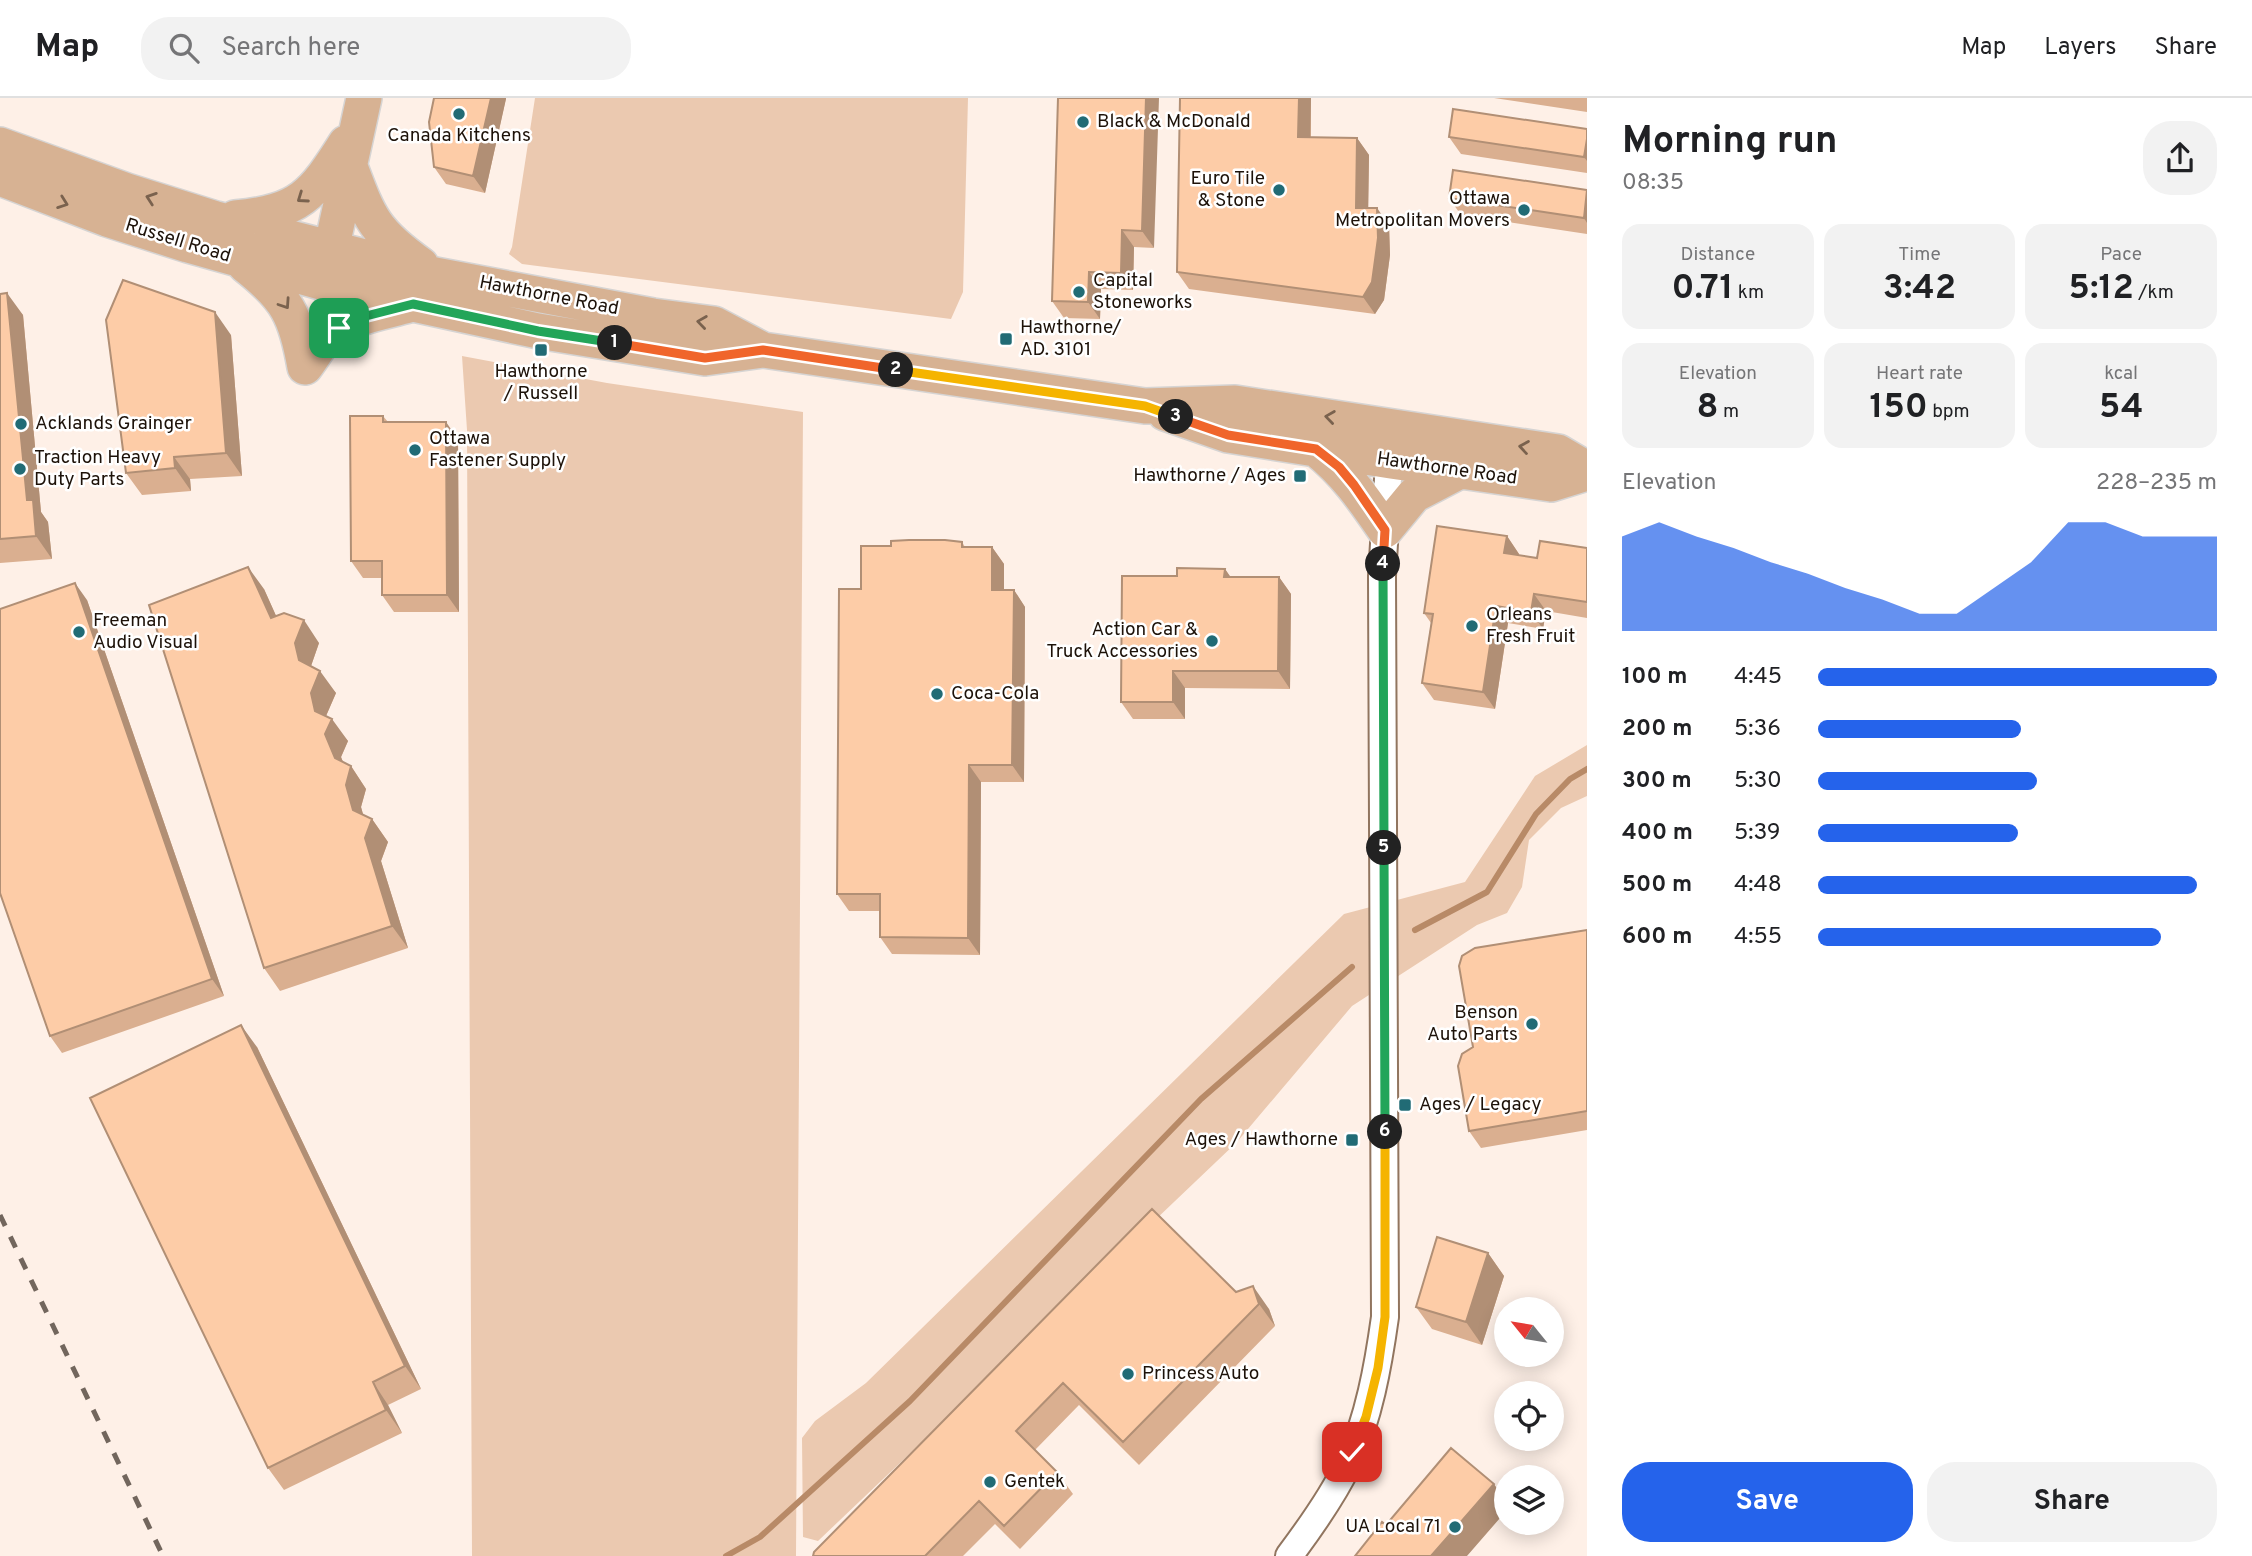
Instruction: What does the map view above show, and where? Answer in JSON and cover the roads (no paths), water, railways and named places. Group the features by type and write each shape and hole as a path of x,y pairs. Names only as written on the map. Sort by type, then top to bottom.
{"main road":[{"path":"324,283 361,111"},
{"path":"216,219 267,214 299,202 320,183 361,111"},
{"name":"Russell Road","path":"0,145 127,191 216,219 331,248"},
{"path":"349,164 377,228 398,249 435,275"},
{"name":"Russell Road","path":"0,178 107,219 324,283"},
{"name":"Hawthorne Road","path":"331,248 435,275 714,324 763,350"},
{"path":"237,258 265,280 286,304 299,333 305,367 326,339 348,323 413,304"},
{"name":"Hawthorne Road","path":"324,283 538,331 705,358 763,350 1145,406 1235,403 1558,452 1587,471"},
{"name":"Hawthorne Road","path":"1145,406 1228,435 1391,461 1551,484 1587,471"},
{"path":"1316,449 1339,467 1385,530 1414,495 1460,471"}],"street":[{"path":"1289,1556 1347,1466 1366,1417 1378,1368 1385,1317 1382,576 1391,461 1398,427"}],"waterway":[{"path":"1415,930 1487,892 1536,814 1570,779 1587,769"},
{"path":"726,1556 760,1537 910,1401 1201,1099 1352,967"}],"railway":[{"path":"0,1215 163,1556"}],"place":[{"name":"Canada Kitchens","path":"459,114"},
{"name":"Black & McDonald","path":"1083,122"},
{"name":"Euro Tile & Stone","path":"1279,190"},
{"name":"Ottawa Metropolitan Movers","path":"1524,210"},
{"name":"Capital Stoneworks","path":"1079,292"},
{"name":"Hawthorne/ AD. 3101","path":"1006,339"},
{"name":"Hawthorne / Russell","path":"541,350"},
{"name":"Acklands Grainger","path":"21,424"},
{"name":"Ottawa Fastener Supply","path":"415,450"},
{"name":"Traction Heavy Duty Parts","path":"20,469"},
{"name":"Hawthorne / Ages","path":"1300,476"},
{"name":"Orleans Fresh Fruit","path":"1472,626"},
{"name":"Freeman Audio Visual","path":"79,632"},
{"name":"Action Car & Truck Accessories","path":"1212,641"},
{"name":"Coca-Cola","path":"937,694"},
{"name":"Benson Auto Parts","path":"1532,1024"},
{"name":"Ages / Legacy","path":"1405,1105"},
{"name":"Ages / Hawthorne","path":"1352,1140"},
{"name":"Princess Auto","path":"1128,1374"},
{"name":"Gentek","path":"990,1482"},
{"name":"UA Local 71","path":"1455,1527"}]}
